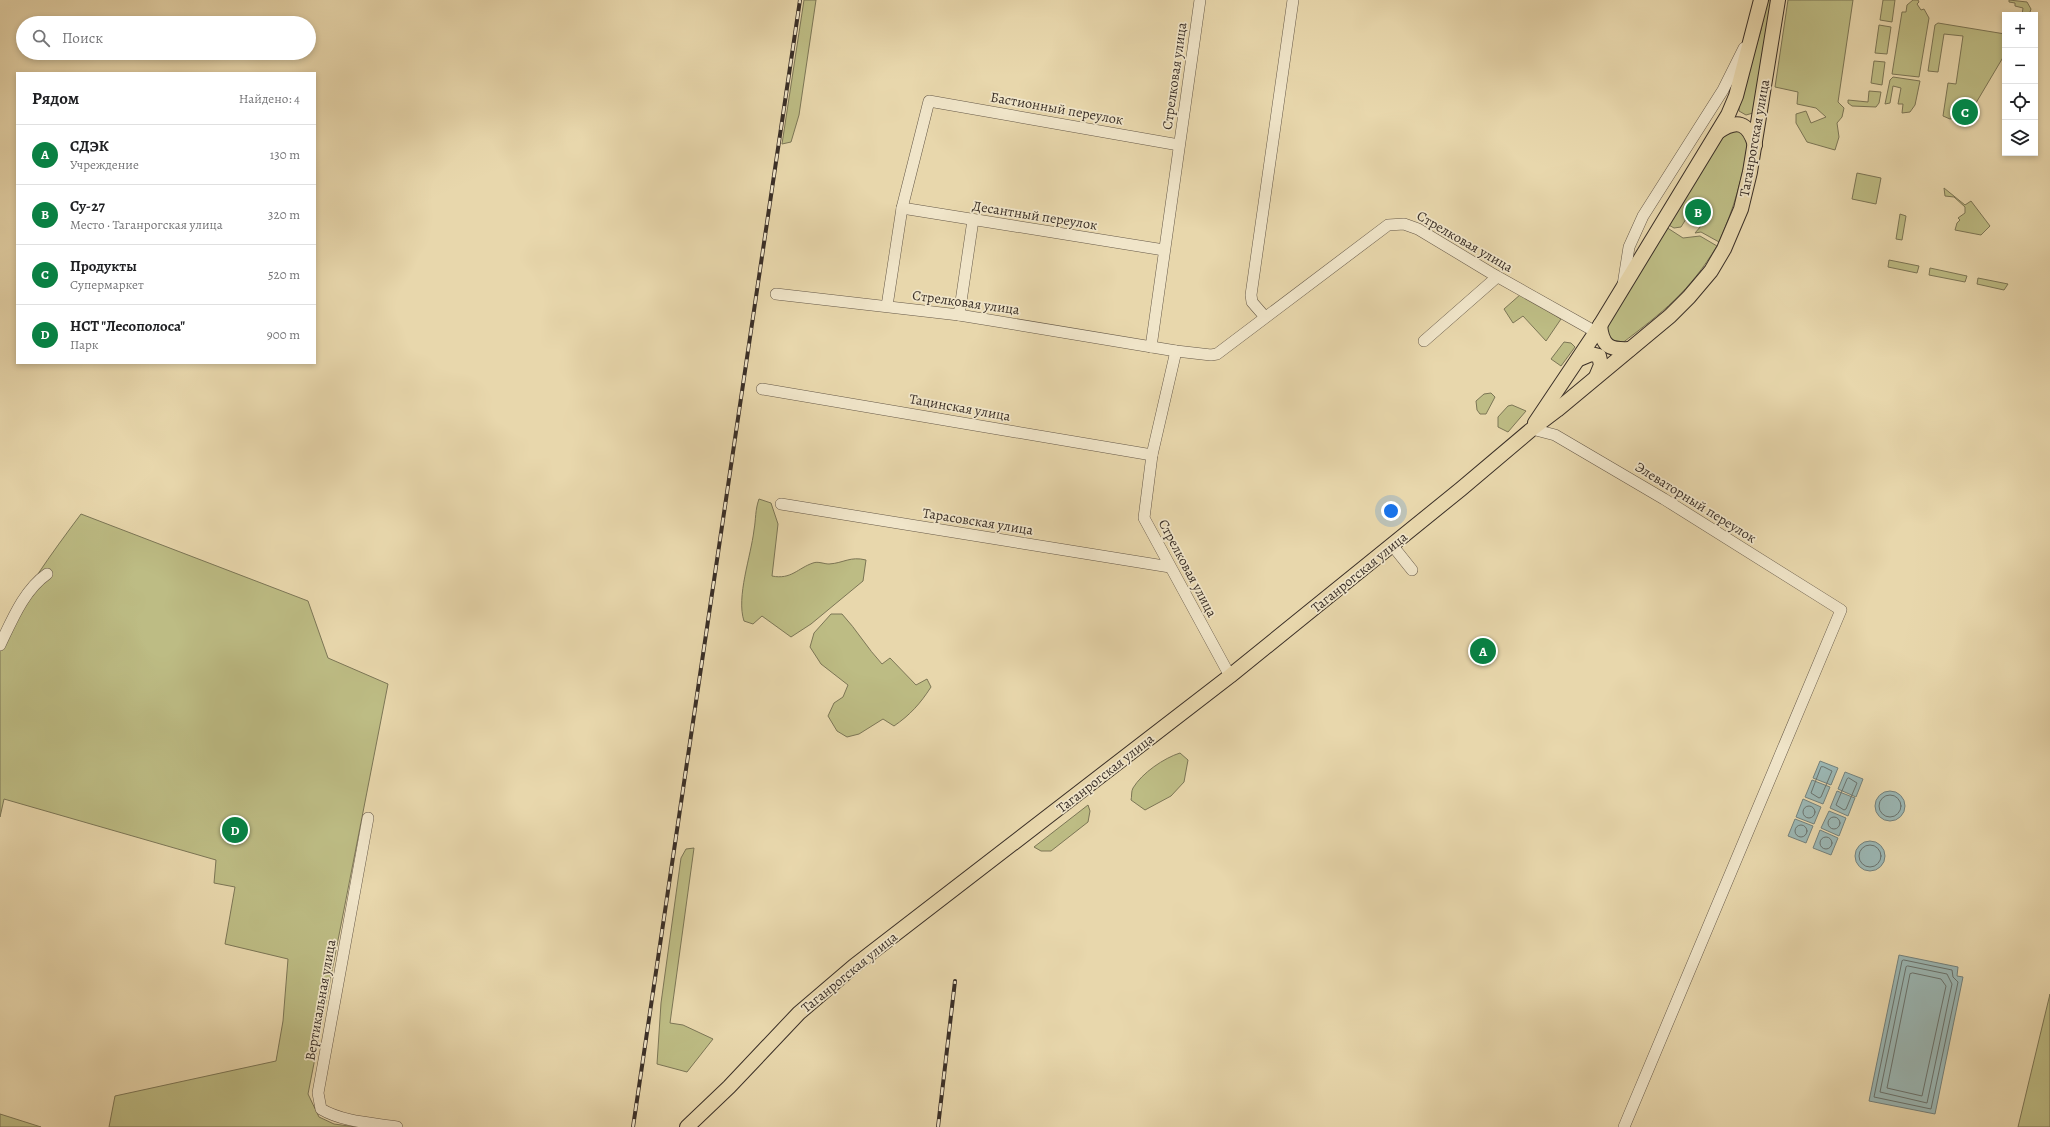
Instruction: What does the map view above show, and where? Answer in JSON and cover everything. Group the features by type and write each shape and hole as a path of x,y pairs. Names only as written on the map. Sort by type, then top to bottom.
{"main road":[{"name":"Таганрогская улица","path":"1532,429 1547,403 1579,359 1598,329 1717,133 1736,96 1755,28 1761,0"},
{"name":"Таганрогская улица","path":"687,1127 730,1087 799,1013 854,966 1230,676 1670,316 1711,271 1724,249 1741,209 1755,145 1778,0"},
{"path":"1736,96 1738,111 1746,117 1753,115 1761,103"},
{"path":"1717,133 1732,124 1741,125 1751,132 1755,145"},
{"path":"1598,329 1607,345 1613,348 1630,349"},
{"path":"1579,359 1591,354 1599,356 1601,365 1596,377"}],"street":[{"name":"Стрелковая улица","path":"1151,347 1200,0"},
{"path":"1265,317 1252,302 1251,295 1293,0"},
{"path":"1622,290 1629,247 1643,216 1722,90 1755,28"},
{"name":"Бастионный переулок","path":"902,208 929,101 1179,145"},
{"path":"887,306 902,208"},
{"name":"Десантный переулок","path":"902,208 1164,250"},
{"path":"959,316 974,220"},
{"name":"Стрелковая улица","path":"776,294 887,306 959,316 1176,351 1211,355 1217,354 1388,225 1404,224 1418,229 1497,277 1598,329"},
{"path":"1424,341 1497,277"},
{"name":"Стрелковая улица","path":"1176,351 1152,455 1144,518 1230,676"},
{"name":"Тацинская улица","path":"762,389 1152,455"},
{"name":"Элеваторный переулок","path":"1532,429 1555,435 1664,499 1841,610 1624,1127"},
{"name":"Тарасовская улица","path":"781,504 1170,567"},
{"path":"1392,545 1412,570"},
{"path":"0,645 14,616 36,582 47,574"},
{"name":"Вертикальная улица","path":"368,818 318,1093 321,1109 330,1114 344,1119 397,1127"}],"shaded area":[{"path":"804,0 816,0 799,115 791,142 782,144"},
{"path":"1767,0 1774,0 1753,113 1746,115 1739,111 1739,103 1761,30"},
{"path":"1788,0 1853,0 1838,102 1844,108 1842,117 1837,123 1839,137 1835,150 1807,142 1796,123 1796,114 1806,111 1811,123 1826,117 1816,108 1797,104 1798,92 1775,87"},
{"path":"1883,0 1895,0 1892,22 1880,20"},
{"path":"1913,0 1918,0 1919,2 1917,4 1921,10 1924,9 1929,18 1919,77 1892,74 1902,12 1906,12 1907,5"},
{"path":"2009,0 2027,2 2031,9 2030,12 2022,12 2023,8 2015,6 2015,3 2009,2"},
{"path":"1938,23 2002,34 2002,59 1973,108 1966,104 1958,117 1950,119 1943,116 1948,83 1956,84 1963,36 1944,34 1938,72 1928,71 1935,25"},
{"path":"1879,25 1891,27 1887,54 1875,53"},
{"path":"1874,61 1885,62 1882,85 1871,83"},
{"path":"1893,77 1920,81 1915,105 1910,112 1902,113 1903,104 1898,104 1901,88 1893,86 1890,103 1885,104 1890,80"},
{"path":"1869,91 1881,92 1879,103 1876,107 1852,106 1848,103 1848,100 1868,102"},
{"path":"1738,127 1748,141 1746,155 1737,193 1719,242 1701,232 1695,233 1707,219 1702,219 1709,207 1700,201 1692,214 1689,208 1685,214 1686,219 1681,227 1674,228 1667,224 1726,129"},
{"path":"1857,173 1881,178 1876,204 1852,199"},
{"path":"1944,188 1965,205 1971,201 1990,226 1981,235 1955,230 1957,223 1960,220 1958,218 1965,213 1965,207 1954,197 1945,196"},
{"path":"1900,214 1906,216 1902,240 1896,239"},
{"path":"1666,227 1683,238 1700,236 1717,246 1707,262 1685,289 1650,322 1621,344 1609,343 1606,324"},
{"path":"1889,260 1919,266 1917,273 1888,267"},
{"path":"1930,268 1967,276 1965,282 1929,275"},
{"path":"1978,278 2008,284 2004,290 1977,284"},
{"path":"1521,294 1561,319 1546,341 1523,316 1513,323 1504,309"},
{"path":"1564,342 1571,343 1575,347 1561,366 1551,359"},
{"path":"1491,393 1495,397 1486,414 1480,414 1477,410 1476,401 1484,394"},
{"path":"1512,405 1526,411 1508,432 1498,427 1498,417 1508,406"},
{"path":"759,499 771,503 778,524 772,576 779,577 789,575 815,562 829,564 851,559 866,560 863,581 811,624 791,637 762,616 753,624 744,621 742,611 743,589"},
{"path":"81,514 308,601 328,658 388,684 308,1094 319,1117 334,1124 356,1127 109,1127 115,1096 276,1061 283,1021 288,959 225,944 235,887 214,883 216,860 4,799 0,817 0,639 27,590"},
{"path":"831,614 842,614 882,664 890,658 916,685 927,679 931,687 927,693 919,704 905,718 894,726 883,719 859,734 847,737 837,731 828,716 834,703 843,697 848,685 821,664 810,647 814,633"},
{"path":"1180,753 1188,760 1184,782 1171,796 1145,810 1131,800 1132,789 1142,777 1160,762"},
{"path":"1088,805 1090,811 1088,822 1051,851 1041,851 1034,847"},
{"path":"694,848 670,1023 683,1025 713,1039 687,1072 657,1064 661,1003 681,858 686,849"},
{"path":"2050,994 2050,1127 2018,1127"},
{"path":"0,1114 41,1127 0,1127"}],"water":[{"path":"1820,761 1838,768 1831,785 1813,778"},
{"path":"1845,772 1863,779 1856,797 1838,789"},
{"path":"1812,780 1830,787 1823,804 1805,797"},
{"path":"1837,791 1855,798 1848,816 1830,808"},
{"path":"1890,791 1901,795 1905,806 1901,817 1890,821 1879,817 1875,806 1879,795"},
{"path":"1803,799 1821,807 1814,824 1796,817"},
{"path":"1829,811 1846,818 1839,836 1821,828"},
{"path":"1795,819 1813,826 1806,843 1788,836"},
{"path":"1820,830 1838,838 1831,855 1813,848"},
{"path":"1870,841 1881,845 1885,856 1881,867 1870,871 1859,867 1855,856 1859,845"},
{"path":"1899,955 1958,967 1957,976 1963,977 1935,1114 1869,1101"}],"railway":[{"path":"633,1127 800,0"},
{"path":"938,1127 955,981"}],"place":[{"name":"Продукты","path":"1965,112"},
{"name":"Су-27","path":"1698,212"},
{"name":"СДЭК","path":"1483,651"},
{"name":"НСТ \"Лесополоса\"","path":"235,830"}]}
